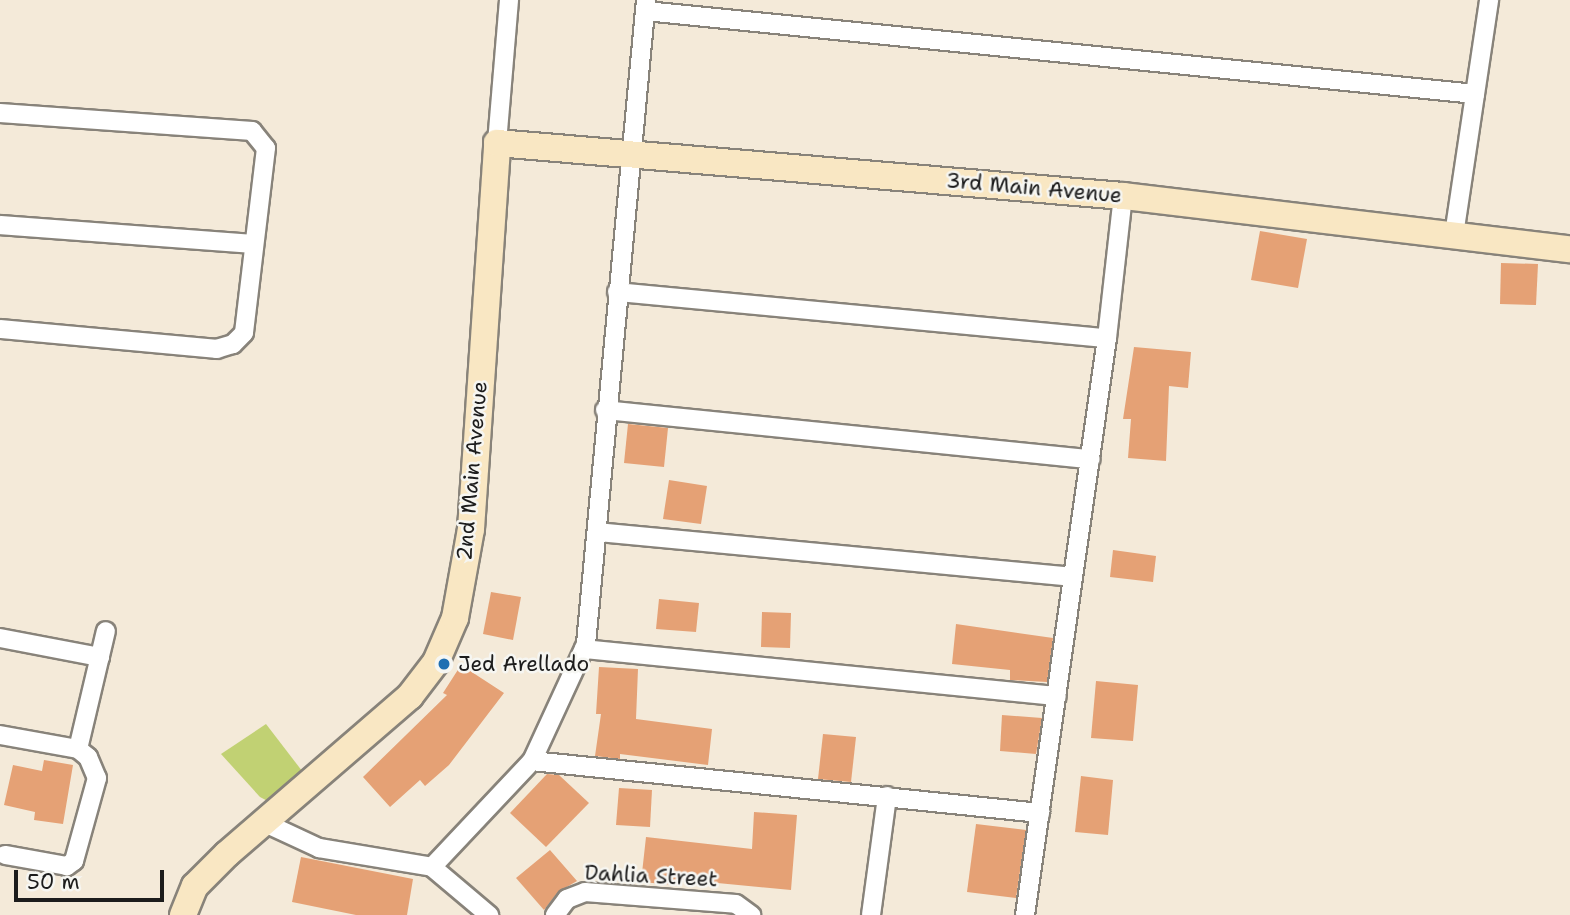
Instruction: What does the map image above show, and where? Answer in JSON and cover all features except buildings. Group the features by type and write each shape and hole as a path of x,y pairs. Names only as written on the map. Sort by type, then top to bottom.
{"street":[{"name":"2nd Main Avenue","path":"183,915 195,886 263,822 410,696 436,662 455,618 471,529 509,0"},
{"path":"1454,235 1489,0"},
{"path":"432,867 532,761 584,649 646,5 1475,93"},
{"path":"0,113 252,131 266,148 251,244 244,333 233,344 217,349 0,329"},
{"name":"3rd Main Avenue","path":"497,143 631,152 1123,195 1570,250"},
{"path":"1025,915 1107,338 1123,195"},
{"path":"0,225 251,244"},
{"path":"617,292 1107,338"},
{"path":"605,410 1090,459"},
{"path":"597,532 1073,577"},
{"path":"78,749 107,631"},
{"path":"0,638 100,657"},
{"path":"584,649 1057,696"},
{"path":"0,735 78,749 89,757 97,778 74,861 67,866 5,855"},
{"path":"532,761 1040,813"},
{"path":"871,915 887,796"},
{"path":"263,822 319,848 432,867 489,915"},
{"name":"Dahlia Street","path":"555,915 567,899 585,892 736,904 751,915"}],"green space":[{"path":"266,724 309,780 277,806 260,797 221,754"}],"place":[{"name":"Jed Arellado","path":"444,664"}]}
